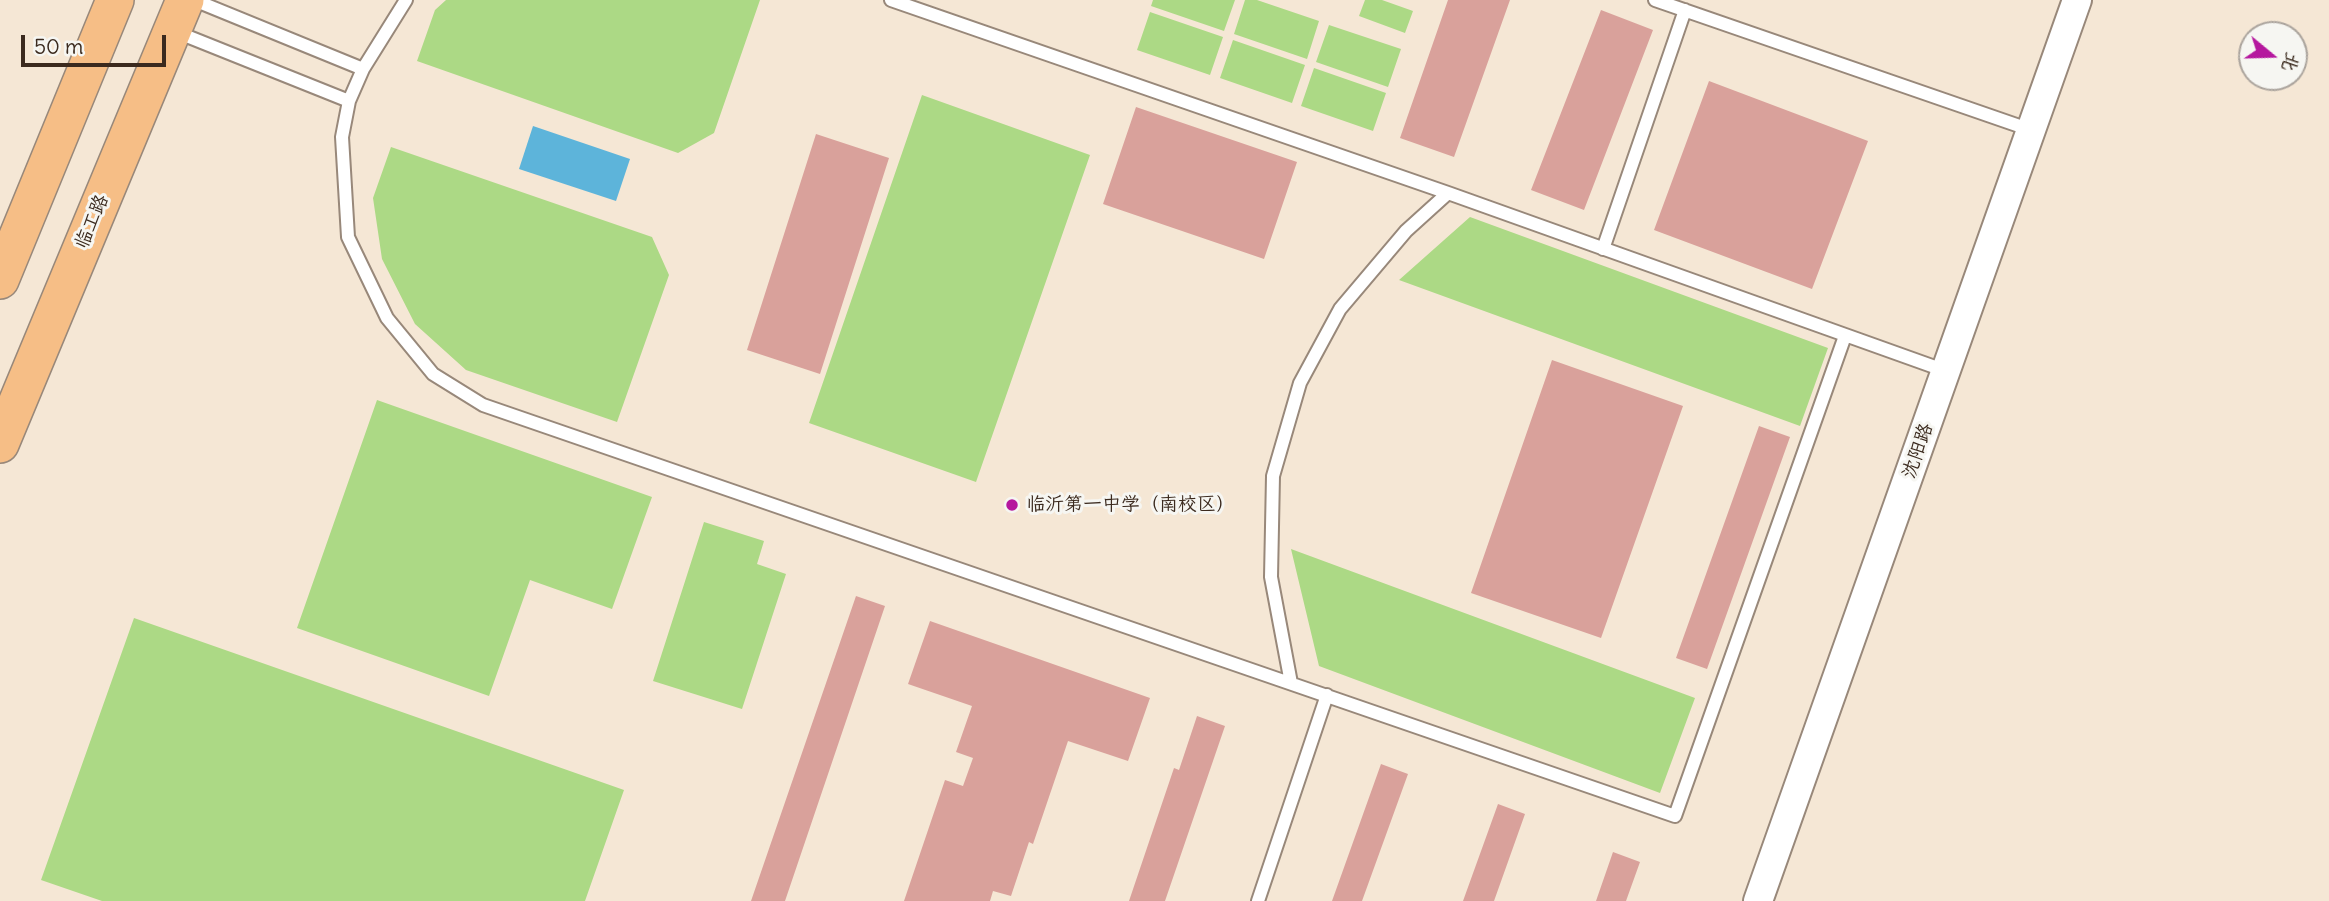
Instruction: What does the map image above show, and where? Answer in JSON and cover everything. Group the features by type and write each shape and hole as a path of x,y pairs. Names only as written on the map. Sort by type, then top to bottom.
{"main road":[{"path":"0,280 115,0"},
{"name":"临工路","path":"0,444 178,15"}],"street":[{"name":"沈阳路","path":"1758,901 2077,0"}],"lane":[{"path":"194,0 363,69"},
{"path":"406,0 363,69 349,102 342,137 348,237 387,318 433,374 484,405 1675,816 1846,336"},
{"path":"891,0 1448,193 1946,371"},
{"path":"1655,0 2031,130"},
{"path":"1603,249 1685,10"},
{"path":"178,15 349,102"},
{"path":"1291,683 1271,577 1273,476 1300,383 1340,309 1406,231 1448,193"},
{"path":"1258,901 1327,695"}],"green space":[{"path":"446,0 760,0 714,133 678,153 417,61 435,10"},
{"path":"1153,0 1235,0 1224,31 1151,6"},
{"path":"1245,0 1257,0 1319,21 1307,59 1234,34"},
{"path":"1365,0 1382,0 1413,11 1405,33 1359,16"},
{"path":"1150,12 1223,37 1210,75 1137,50"},
{"path":"1329,25 1401,49 1388,87 1316,62"},
{"path":"1233,40 1305,65 1292,103 1220,78"},
{"path":"1314,68 1386,93 1373,131 1301,106"},
{"path":"922,95 1090,155 976,482 809,423"},
{"path":"391,147 652,237 669,275 617,422 466,370 415,324 382,259 373,198"},
{"path":"1470,217 1828,348 1800,426 1399,280"},
{"path":"377,400 652,497 612,609 530,580 489,696 297,628"},
{"path":"704,522 764,541 757,564 786,574 742,709 653,681"},
{"path":"1291,549 1695,698 1660,793 1319,666"},
{"path":"134,618 624,790 585,901 102,901 41,880"}],"water":[{"path":"533,126 630,159 616,201 519,169"}],"building":[{"path":"1448,0 1510,0 1454,157 1400,138"},
{"path":"1601,10 1653,30 1584,210 1531,190"},
{"path":"1709,81 1868,141 1812,289 1654,230"},
{"path":"1136,107 1297,162 1264,259 1103,204"},
{"path":"816,134 889,158 820,374 747,350"},
{"path":"1552,360 1683,406 1601,638 1471,593"},
{"path":"1759,426 1790,437 1707,669 1676,658"},
{"path":"856,596 885,606 785,901 751,901"},
{"path":"930,621 1150,698 1128,761 1068,741 1033,844 1029,842 1011,896 993,891 990,901 904,901 945,780 963,786 973,758 956,752 972,706 908,684"},
{"path":"1197,716 1225,726 1165,901 1129,901 1174,768 1179,770"},
{"path":"1381,764 1408,774 1362,901 1332,901"},
{"path":"1498,804 1525,814 1494,901 1463,901"},
{"path":"1613,852 1640,862 1626,901 1596,901"}],"place":[{"name":"临沂第一中学（南校区）","path":"1012,505"}]}
